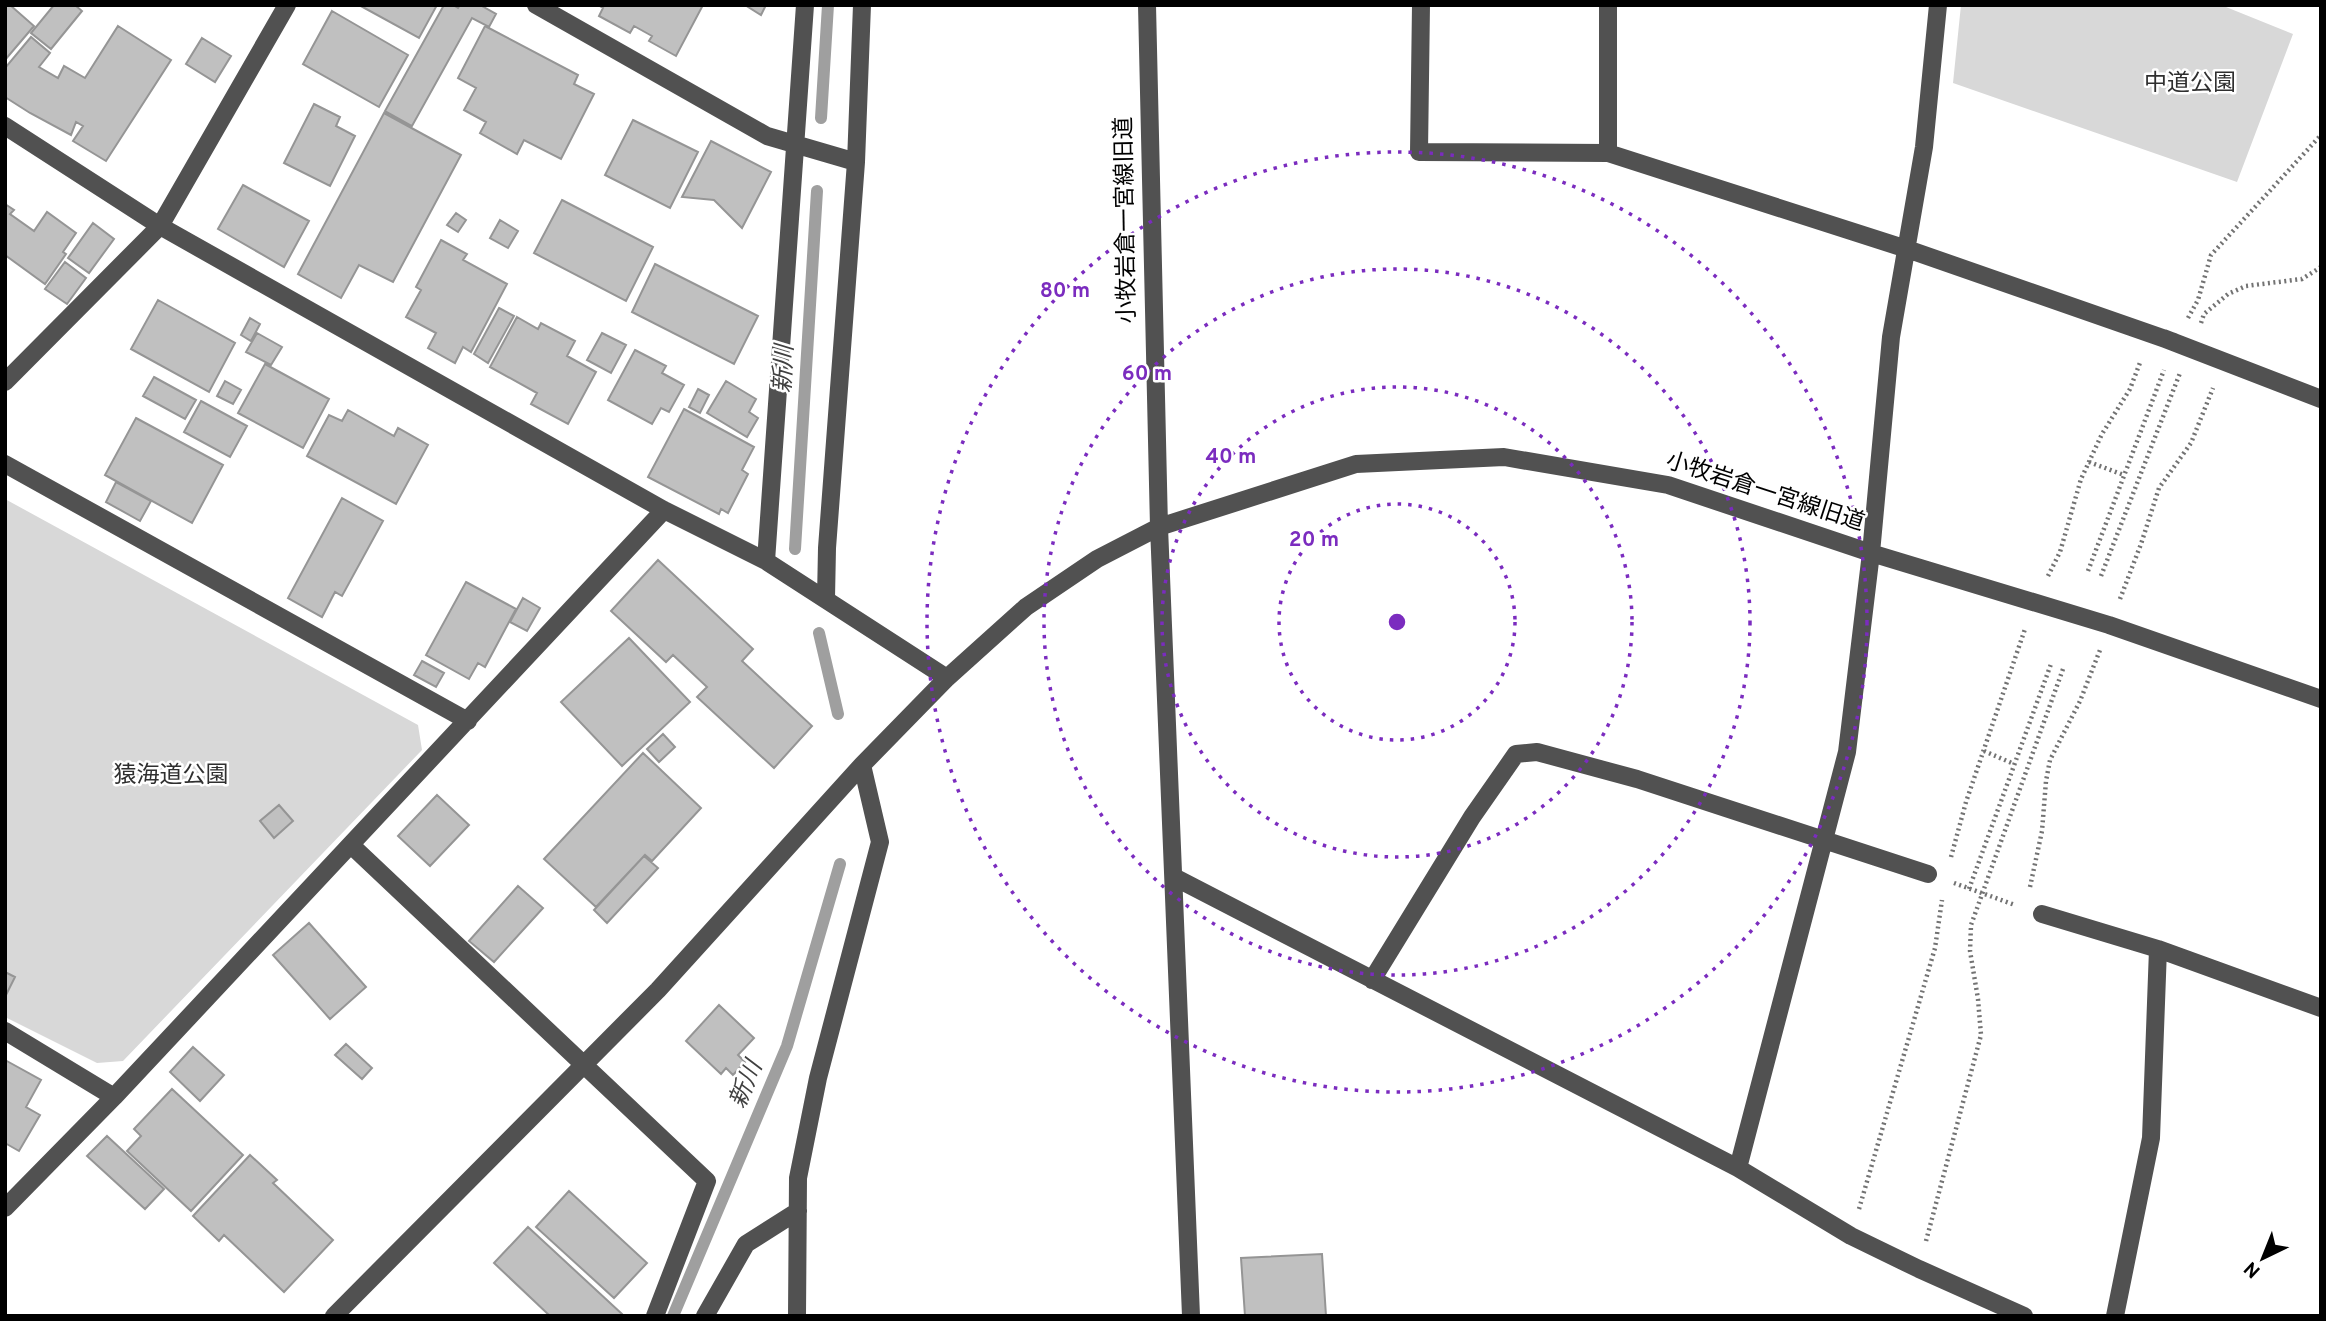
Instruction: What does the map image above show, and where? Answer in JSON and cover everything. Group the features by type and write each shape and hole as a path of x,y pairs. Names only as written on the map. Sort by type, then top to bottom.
{"street":[{"path":"5,382 160,226 288,5"},
{"path":"536,5 767,136 856,162"},
{"path":"766,561 804,5"},
{"path":"826,598 827,548 856,162 862,5"},
{"name":"小牧岩倉一宮線旧道","path":"1147,5 1158,527 1356,464 1504,457 1668,485 1871,553 2109,625 2321,699"},
{"path":"1421,5 1419,152 1608,153 1907,249 2182,345 2321,399"},
{"path":"1608,5 1608,153"},
{"path":"1738,1168 1847,752 1871,553 1891,337 1924,147 1938,5"},
{"path":"5,126 160,226 664,510 766,561 947,678"},
{"path":"5,464 468,721"},
{"path":"5,1208 114,1097 664,510"},
{"path":"334,1316 658,990 862,765 947,678 1026,607 1097,559 1158,527 1191,1316"},
{"path":"1373,980 1472,817 1516,754 1537,752 1637,779 1936,877"},
{"path":"797,1316 798,1178 818,1078 880,842 862,765"},
{"path":"351,845 707,1181 656,1316"},
{"path":"1174,877 1738,1168 1851,1236 2024,1316"},
{"path":"2042,914 2158,949 2321,1008"},
{"path":"2115,1316 2151,1138 2158,949"},
{"path":"5,1031 114,1097"},
{"path":"705,1316 746,1244 797,1211"}],"path":[{"path":"2101,576 2198,300 2211,255 2321,135"},
{"path":"2088,571 2124,475 2182,345 2204,314 2228,294 2246,286 2302,279 2321,267"},
{"path":"2089,462 2124,475"},
{"path":"1969,889 2051,664"},
{"path":"1919,1269 1980,1035 1978,999 1970,950 1971,925 2063,669"},
{"path":"1984,751 2014,764"},
{"path":"1851,1236 1935,948 1936,877 2042,914"}],"green space":[{"name":"中道公園","path":"1961,5 2226,5 2293,34 2237,182 1953,83"},
{"name":"猿海道公園","path":"5,499 418,725 422,750 123,1061 97,1063 5,1017"}],"building":[{"path":"5,5 10,5 34,26 5,60"},
{"path":"54,5 75,5 82,11 51,49 31,33"},
{"path":"359,5 437,5 419,38"},
{"path":"444,5 458,8 460,5 480,5 496,14 489,27 472,18 412,126 385,111"},
{"path":"598,5 703,5 676,56 649,41 652,36 634,26 630,33 599,16 603,8"},
{"path":"745,5 766,5 761,15"},
{"path":"332,11 408,55 379,107 303,64"},
{"path":"118,26 171,60 106,161 73,141 83,126 76,122 71,135 5,97 5,68 31,37 50,53 39,67 58,78 64,66 85,78"},
{"path":"485,26 578,75 574,84 594,94 561,159 524,140 517,154 480,133 486,122 464,110 476,88 458,78"},
{"path":"202,38 231,56 215,82 186,64"},
{"path":"314,104 340,117 336,126 355,136 330,186 284,163"},
{"path":"384,113 461,155 393,282 359,265 341,298 298,274"},
{"path":"633,120 698,152 670,208 605,175"},
{"path":"711,141 771,172 742,228 714,200 682,197"},
{"path":"243,185 309,221 284,267 218,229"},
{"path":"562,200 653,247 626,301 534,253"},
{"path":"5,204 14,210 10,214 34,231 47,212 76,233 63,252 66,254 45,284 5,255"},
{"path":"456,213 466,220 458,232 447,225"},
{"path":"500,220 518,231 508,248 490,238"},
{"path":"93,223 114,239 89,273 68,258"},
{"path":"441,240 467,254 463,260 507,284 471,352 463,347 455,363 428,348 436,333 406,317 421,290 416,287"},
{"path":"65,262 86,278 67,304 45,289"},
{"path":"655,264 758,316 734,364 632,312"},
{"path":"158,300 235,343 209,392 131,349"},
{"path":"499,308 514,316 488,363 474,354"},
{"path":"517,317 538,329 541,323 575,341 567,356 596,372 568,424 531,404 537,393 490,367"},
{"path":"250,318 260,324 251,341 241,335"},
{"path":"257,333 282,347 271,365 246,352"},
{"path":"602,333 626,345 611,373 587,360"},
{"path":"635,350 666,366 662,373 684,385 669,412 661,408 652,424 608,400"},
{"path":"265,364 329,399 303,448 238,413"},
{"path":"154,377 196,400 185,419 143,396"},
{"path":"225,381 241,390 233,404 217,396"},
{"path":"726,381 756,399 749,412 758,418 747,437 707,413"},
{"path":"698,389 709,395 700,413 689,407"},
{"path":"201,401 247,426 230,457 184,432"},
{"path":"684,409 754,447 742,470 748,474 728,513 721,509 719,514 648,477"},
{"path":"348,410 394,436 398,428 428,445 396,504 307,456 329,415 342,421"},
{"path":"136,418 223,465 192,523 105,475"},
{"path":"116,482 151,501 140,521 106,502"},
{"path":"342,498 383,521 342,596 335,592 322,617 288,598"},
{"path":"658,560 753,649 742,661 812,726 774,768 697,697 707,687 673,655 666,662 611,611"},
{"path":"466,582 516,609 485,667 478,663 469,679 426,655"},
{"path":"523,598 540,608 527,631 510,622"},
{"path":"629,638 690,702 622,766 561,702"},
{"path":"422,661 444,673 436,687 414,675"},
{"path":"663,734 675,747 659,762 647,749"},
{"path":"643,753 701,808 652,861 645,855 596,907 544,859"},
{"path":"437,795 469,825 430,866 398,836"},
{"path":"279,805 293,821 274,838 260,821"},
{"path":"644,856 658,868 607,923 594,910"},
{"path":"518,886 543,908 494,962 469,941"},
{"path":"309,923 366,987 330,1019 273,955"},
{"path":"5,972 15,977 5,997"},
{"path":"719,1005 754,1038 738,1055 745,1062 733,1075 726,1068 721,1074 686,1041"},
{"path":"346,1044 372,1068 362,1079 335,1055"},
{"path":"193,1047 224,1075 200,1101 170,1072"},
{"path":"5,1060 41,1080 26,1107 40,1115 19,1151 5,1143"},
{"path":"172,1089 243,1155 191,1211 127,1151 141,1136 134,1129"},
{"path":"107,1136 164,1189 145,1209 87,1156"},
{"path":"250,1155 277,1180 273,1183 333,1240 284,1292 224,1235 219,1241 193,1216"},
{"path":"569,1191 647,1263 614,1298 536,1227"},
{"path":"528,1227 622,1314 621,1316 550,1316 494,1263"},
{"path":"1322,1254 1326,1316 1245,1316 1241,1258"}],"waterway":[{"name":"新川","path":"821,118 828,5"},
{"name":"新川","path":"795,549 817,191"},
{"name":"新川","path":"819,633 838,714"},
{"name":"新川","path":"673,1316 787,1046 840,864"}]}
